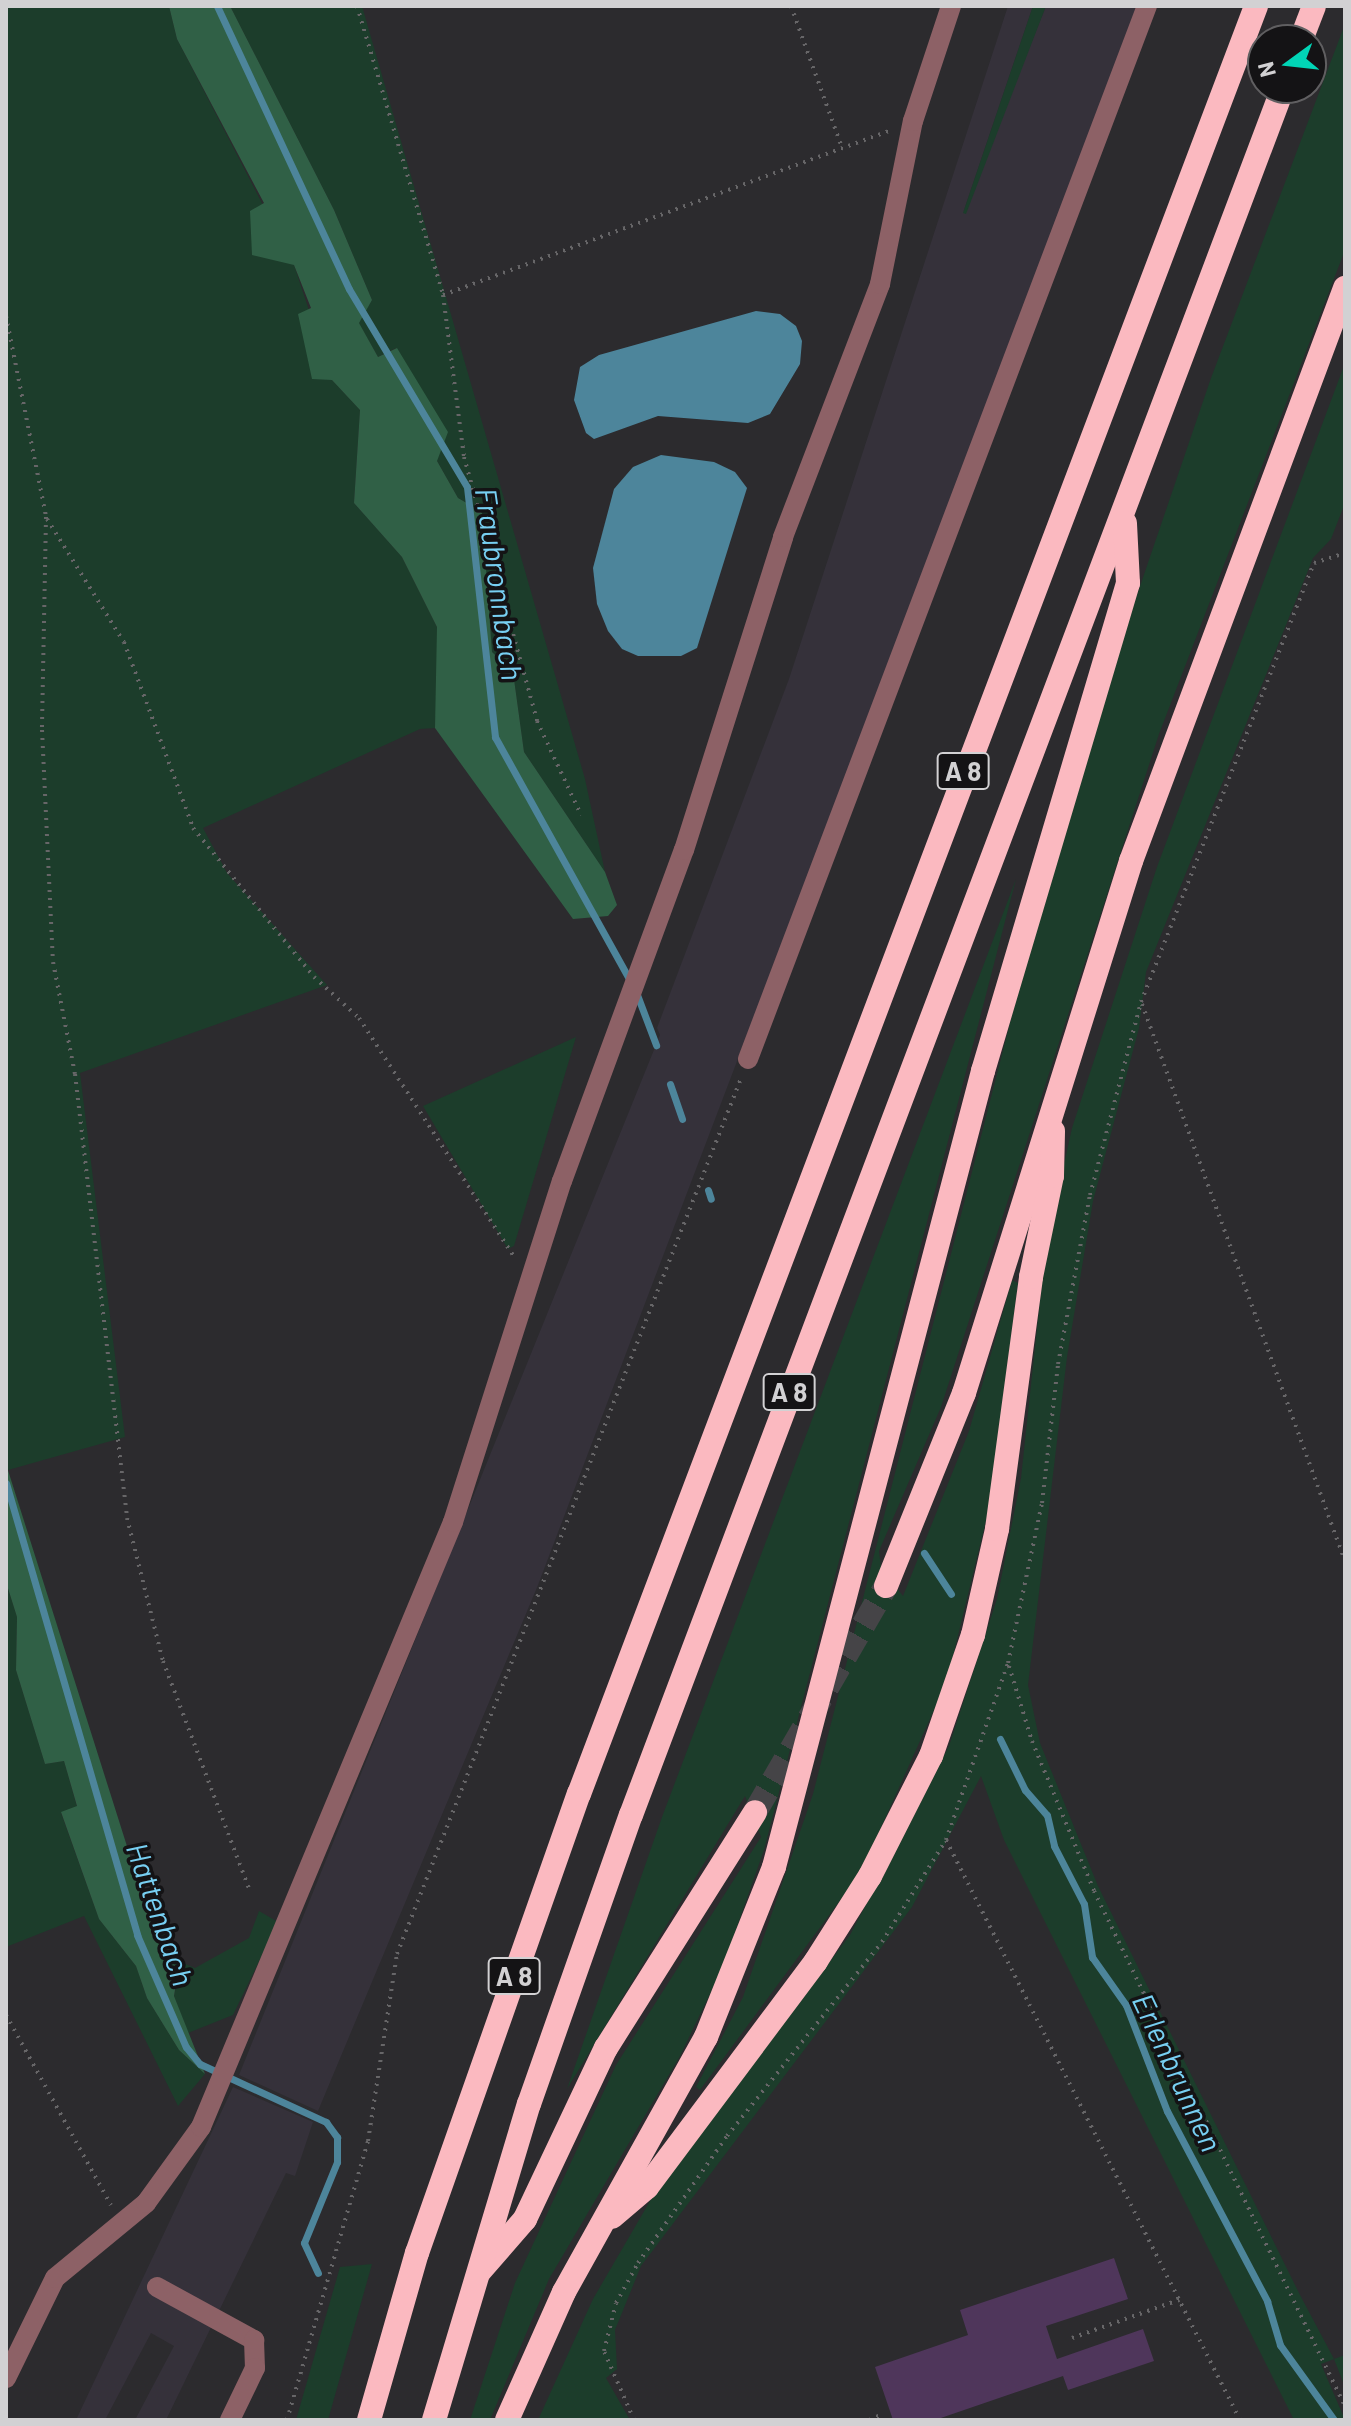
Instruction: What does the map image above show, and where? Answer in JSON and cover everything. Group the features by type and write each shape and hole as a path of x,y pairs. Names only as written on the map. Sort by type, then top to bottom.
{"highway":[{"name":"A 8","path":"369,2420 417,2253 574,1809 1256,6"},
{"name":"A 8","path":"434,2420 474,2279 679,1685 1277,104"},
{"path":"886,1586 964,1393 1053,1097 1173,744 1345,288"},
{"name":"A 8","path":"507,2420 599,2228 706,2037 774,1867 983,1071 1128,583 1124,513"},
{"path":"599,2228 647,2187 816,1961 870,1876 931,1756 973,1635 997,1529 1031,1277 1052,1176 1053,1097"},
{"name":"A 8","path":"474,2279 525,2219 606,2048 755,1812"}],"lane":[{"path":"6,2378 55,2278 122,2225 176,2168 217,2092 453,1522 562,1181 634,987 783,537 880,284 913,121 951,6"},
{"path":"748,1059 1147,6"},
{"path":"157,2287 254,2340 255,2368 230,2420"}],"path":[{"path":"357,6 443,295 464,457 537,721 581,815"},
{"path":"791,6 842,148"},
{"path":"443,295 913,121"},
{"path":"6,316 46,517 42,730 53,962 75,1074 127,1518 163,1661 250,1891"},
{"path":"46,517 124,642 193,828 294,954 359,1018 509,1254"},
{"path":"634,2420 604,2351 631,2276 727,2136 882,1942 946,1840 1008,1663 1042,1503 1058,1364 1090,1195 1141,1002 1314,563 1345,553"},
{"path":"1141,1002 1345,1561"},
{"path":"287,2420 368,2141 397,1954 748,1059"},
{"path":"1008,1663 1032,1741 1094,1891 1345,2406"},
{"path":"946,1840 1240,2420"},
{"path":"6,2015 122,2225"},
{"path":"1072,2338 1179,2300"},
{"path":"869,2420 881,2415"}],"shaded area":[{"path":"1008,6 1033,6 963,213 1046,6 1138,6 538,1585 318,2111 239,2075 660,1035 657,1028 789,679"},
{"path":"233,2087 313,2122 295,2176 286,2173 166,2420 135,2420 174,2346 151,2333 105,2420 76,2420"}],"green space":[{"path":"6,6 169,6 177,39 294,265 332,380 360,410 354,503 402,557 437,627 438,689 435,728 420,729 203,828 227,873 327,985 80,1073 125,1437 8,1470"},
{"path":"169,6 230,6 334,210 372,300 359,323 378,357 397,348 448,432 437,461 458,498 482,512 492,652 513,672 524,752 605,872 617,905 608,916 573,919 435,728 437,627 402,557 354,503 360,410 332,380 312,379 298,314 311,308 294,265 252,255 250,211 264,203 177,39"},
{"path":"230,6 362,6 585,779 605,872 524,752 513,672 492,652 482,512 458,498 437,461 396,348 378,357 358,322 372,300 334,210"},
{"path":"1033,6 1046,6 966,214 963,213"},
{"path":"1345,24 1345,250 1159,734 941,1407 879,1551 881,1568 903,1596 969,1431 1012,1280 1018,1283 989,1508 947,1681 861,1872 700,2090 696,2087 743,1997 813,1794 1021,980 1106,686 1211,378 1315,104 1327,104 1327,72"},
{"path":"1345,363 1345,503 1331,539 1313,558 1146,972 1139,1028 1093,1201 1067,1357 1028,1685 1040,1743 1098,1886 1334,2359 1321,2364 1345,2420 1294,2420 1004,1840 981,1776 912,1907 641,2266 615,2330 617,2369 606,2378 630,2420 538,2420 593,2299 657,2189 850,1935 949,1746 997,1599 1021,1478 1046,1245 1072,1128 1157,867"},
{"path":"1016,879 764,1850 722,1969 680,2056 549,2279 490,2420 470,2420 515,2283 616,2065 761,1837 745,1796 567,2089 662,1817"},
{"path":"576,1037 514,1246 508,1249 423,1106"},
{"path":"6,1464 151,1922 178,1971 174,1996 205,2074 179,2050 147,1998 136,1966 99,1919 61,1812 77,1806 64,1761 45,1764 16,1670 17,1617 6,1582"},
{"path":"6,1582 17,1617 16,1670 45,1764 64,1761 77,1807 61,1813 99,1919 136,1966 147,1998 179,2050 205,2074 178,2106 84,1916 6,1947"},
{"path":"259,1911 278,1922 233,2015 188,2033 174,1996 177,1983 151,1922 161,1925 183,1963 195,1968 249,1938"},
{"path":"372,2264 328,2420 296,2420 340,2267"},
{"path":"1345,2355 1345,2387 1334,2359"}],"water":[{"path":"756,311 780,314 796,326 802,341 800,364 770,414 748,423 658,416 594,439 586,433 574,400 580,367 599,355"},
{"path":"661,455 714,462 735,472 747,488 697,648 681,656 638,656 622,649 608,631 597,604 593,568 614,489 633,467"}],"building":[{"path":"1114,2258 1128,2299 1046,2326 1057,2359 1143,2329 1154,2361 1068,2390 1063,2376 935,2420 893,2420 875,2367 968,2335 960,2310"}],"waterway":[{"name":"Fraubronnbach","path":"217,6 349,289 467,487 495,737 630,981"},
{"name":"Fraubronnbach","path":"636,992 656,1045"},
{"name":"Fraubronnbach","path":"670,1084 682,1119"},
{"name":"Fraubronnbach","path":"708,1190 711,1199"},
{"name":"Hattenbach","path":"6,1483 137,1935 186,2047 200,2064 326,2122 337,2137 337,2162 304,2243 318,2273"},
{"name":"Erlenbrunnen","path":"924,1553 951,1594"},
{"name":"Erlenbrunnen","path":"1000,1739 1025,1790 1047,1815 1054,1846 1084,1904 1092,1957 1126,2005 1167,2111 1267,2301 1280,2345 1334,2420"}],"tunnel":[{"path":"755,1812 886,1586"}]}
